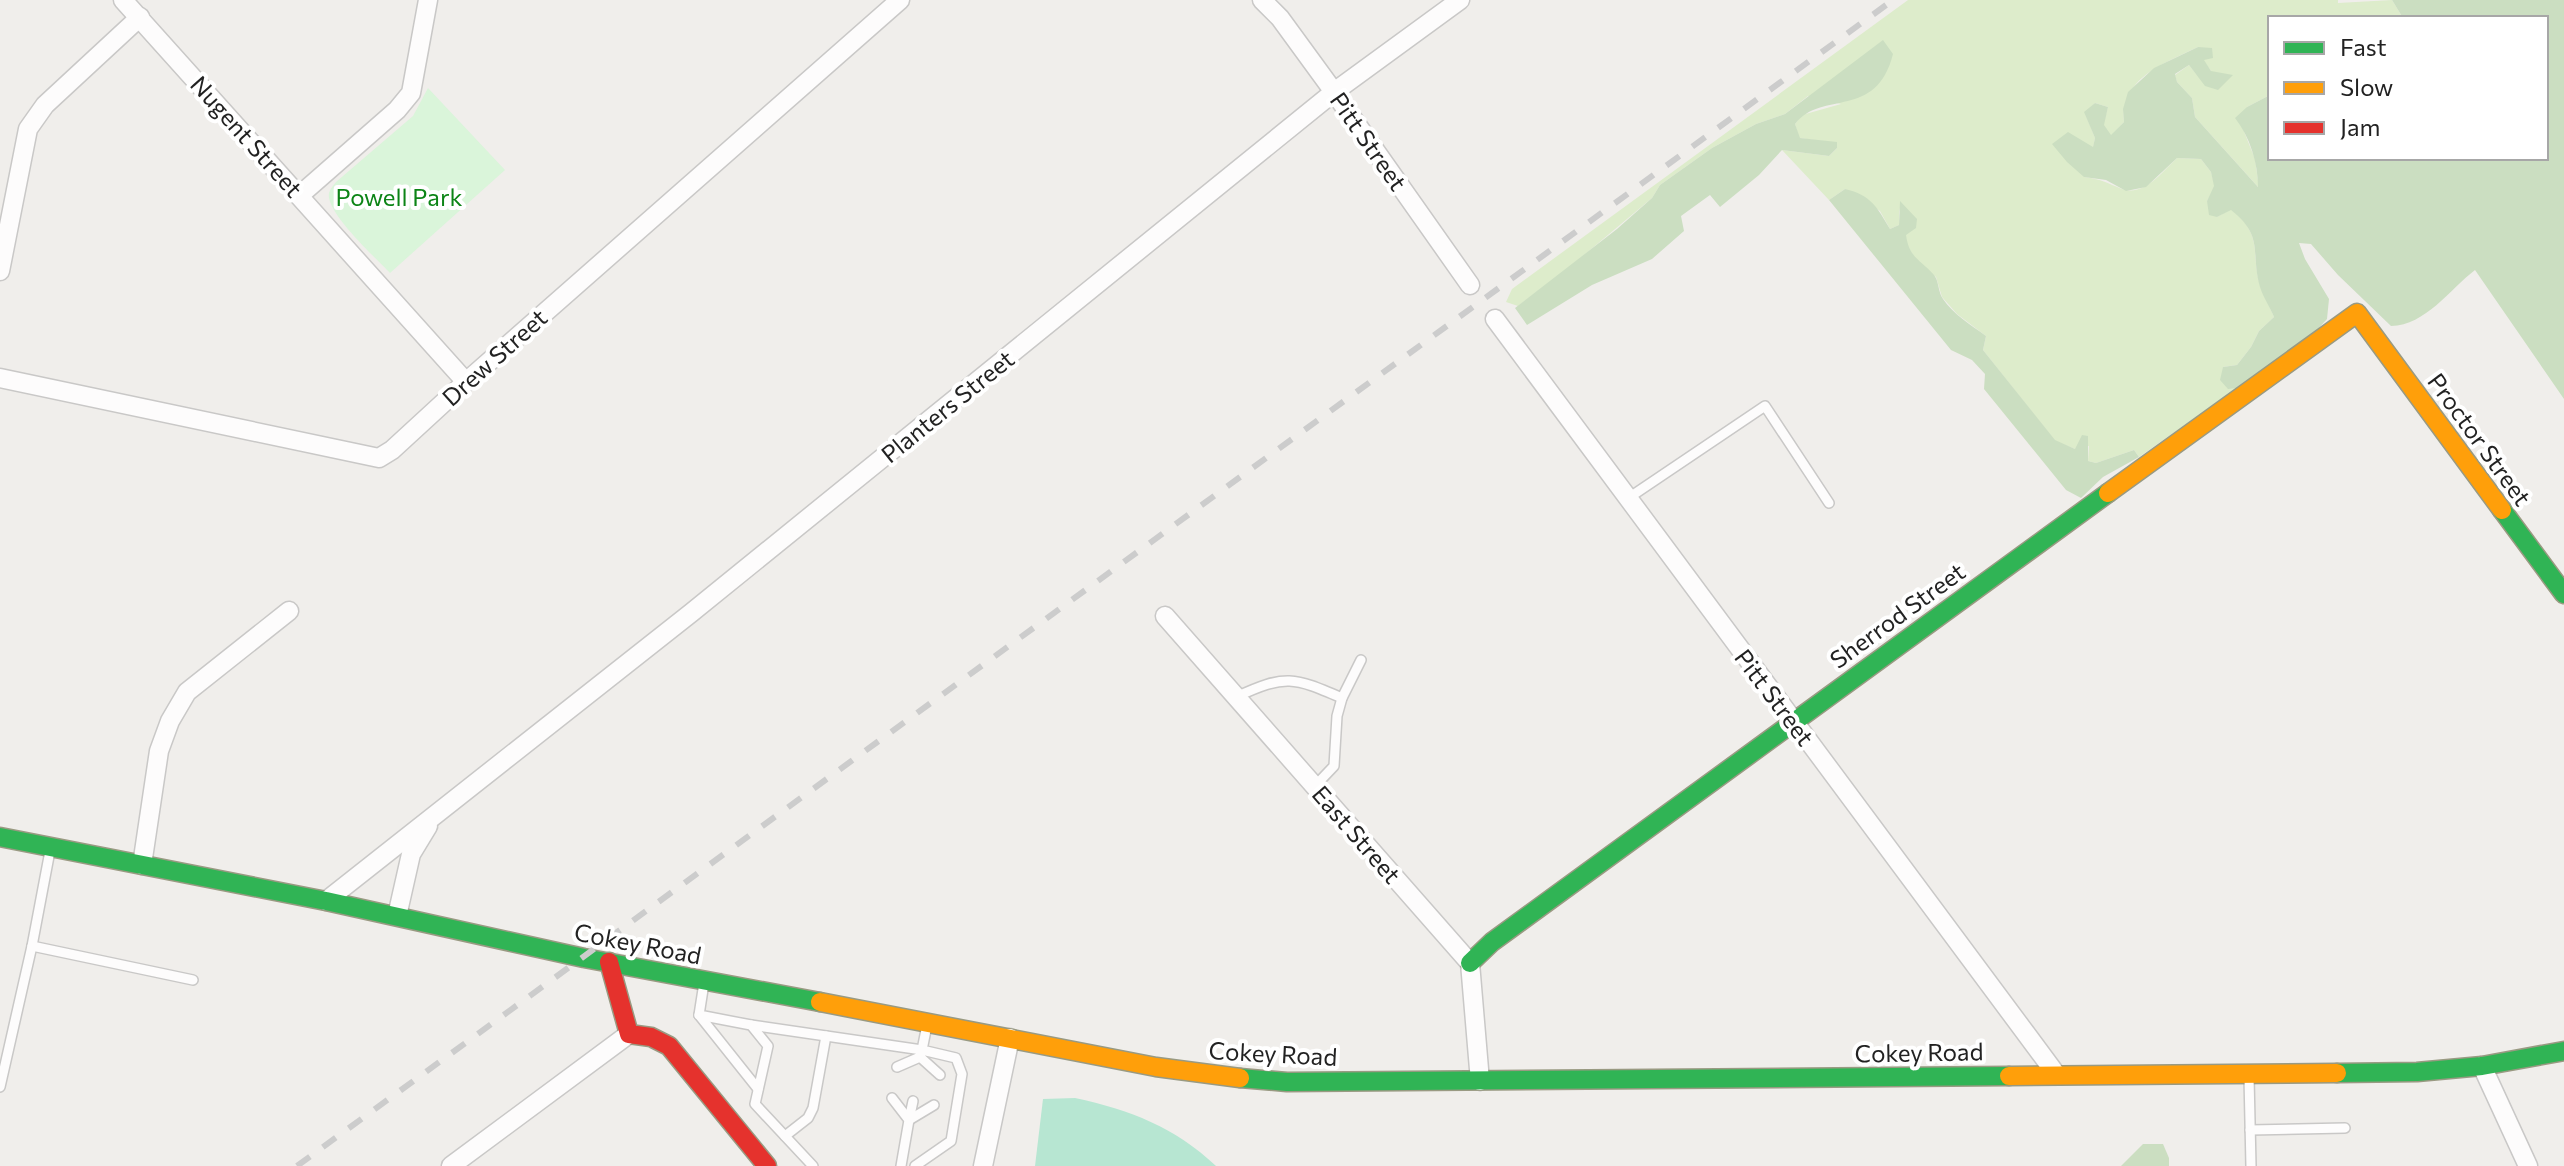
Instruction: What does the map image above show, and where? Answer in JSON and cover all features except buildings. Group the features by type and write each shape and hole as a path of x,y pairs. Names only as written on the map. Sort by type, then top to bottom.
{"street":[{"name":"Nugent Street","path":"123,0 466,382"},
{"path":"300,195 397,110 411,93 428,0"},
{"name":"Drew Street","path":"0,378 379,458 392,450 900,0"},
{"name":"Pitt Street","path":"1262,0 1280,18 1470,285"},
{"name":"Planters Street","path":"326,901 691,613 1334,92 1460,0"},
{"path":"0,271 28,129 45,105 140,17"},
{"name":"Proctor Street","path":"2357,313 2564,594"},
{"name":"Sherrod Street","path":"1470,963 1492,942 1792,721 2357,313"},
{"name":"Pitt Street","path":"1495,319 2056,1074"},
{"path":"142,865 159,751 170,721 187,692 289,611"},
{"name":"East Street","path":"1165,616 1470,963"},
{"name":"Planters Street","path":"397,916 411,854 436,814"},
{"name":"Cokey Road","path":"0,837 326,901 609,962 1057,1049 1244,1079 1287,1082 1480,1081 2417,1072 2482,1066 2564,1051"},
{"path":"609,962 629,1034"},
{"path":"1470,963 1480,1081"},
{"path":"451,1166 629,1034 651,1037 669,1046 767,1166"},
{"path":"983,1166 1010,1038"},
{"path":"2482,1066 2528,1166"}],"lane":[{"path":"1627,499 1765,406 1829,503"},
{"path":"1315,786 1334,766 1337,716 1342,698 1361,660"},
{"path":"1236,697 1265,683 1282,679 1306,683 1342,698"},
{"path":"0,1087 51,848"},
{"path":"32,946 193,980"},
{"path":"704,980 699,1015 758,1089"},
{"path":"699,1015 956,1058 962,1074 951,1141 915,1166"},
{"path":"918,1071 927,1022"},
{"path":"751,1025 768,1046 755,1104 813,1166"},
{"path":"785,1136 808,1118 813,1108 826,1036"},
{"path":"897,1067 921,1054"},
{"path":"921,1054 940,1075"},
{"path":"2249,1074 2251,1166"},
{"path":"892,1098 909,1120"},
{"path":"901,1166 913,1101"},
{"path":"909,1120 934,1105"},
{"path":"2250,1130 2345,1128"}],"green space":[{"path":"1908,0 2338,0 2338,3 2392,0 2402,16 2268,16 2268,96 2247,107 2243,129 2255,159 2259,188 2195,117 2192,98 2177,82 2175,75 2189,65 2197,75 2211,71 2198,47 2159,66 2137,83 2129,94 2124,122 2111,136 2103,125 2108,107 2095,103 2085,113 2095,138 2093,148 2074,138 2084,177 2122,189 2138,189 2152,181 2177,158 2201,159 2211,172 2215,186 2207,201 2217,217 2231,209 2249,229 2261,288 2274,317 2259,331 2237,365 2223,367 2237,388 2139,457 2134,450 2096,463 2088,461 2089,446 2075,449 2055,441 1983,350 1986,336 1957,314 1942,297 1936,277 1918,263 1907,245 1899,208 1899,225 1890,229 1880,211 1845,189 1829,200 1782,150 1829,156 1837,148 1837,143 1799,138 1795,124 1802,115 1841,104 1808,96 1785,114 1756,124 1712,148 1660,185 1652,198 1518,306 1506,302 1512,289"},
{"path":"2392,0 2564,0 2564,399 2475,270 2426,313 2415,320 2391,326 2311,244 2299,243 2329,299 2327,319 2316,331 2237,388 2228,389 2220,380 2223,367 2237,365 2259,331 2274,317 2260,287 2248,228 2231,210 2217,217 2209,215 2207,201 2214,186 2211,172 2201,159 2177,158 2146,187 2126,191 2106,180 2084,177 2052,144 2068,132 2093,147 2095,138 2084,112 2095,103 2108,107 2104,125 2111,135 2124,122 2123,109 2128,92 2154,68 2198,47 2212,48 2213,58 2204,60 2211,71 2233,75 2218,90 2205,86 2189,65 2175,74 2177,82 2192,98 2195,117 2258,187 2252,151 2235,118 2247,107 2268,96 2268,160 2548,160 2548,16 2402,16"},
{"path":"1883,40 1893,54 1885,75 1874,88 1862,96 1819,108 1795,124 1800,138 1837,142 1837,148 1829,156 1782,150 1759,175 1720,207 1710,195 1681,216 1684,231 1652,259 1592,285 1527,325 1515,308 1617,229 1652,198 1660,185 1712,148 1756,124 1785,114"},
{"name":"Powell Park","path":"428,88 505,170 390,273 343,223 335,212 329,193 336,182 413,116"},
{"path":"1845,189 1872,203 1890,229 1899,225 1900,201 1917,219 1916,228 1906,235 1913,254 1934,275 1947,304 1986,336 1983,350 2055,440 2075,449 2082,435 2088,436 2088,461 2096,463 2134,450 2139,457 2103,477 2081,498 2066,490 1984,389 1985,374 1972,360 1951,350 1829,200"},
{"path":"1075,1098 1115,1108 1151,1122 1184,1141 1216,1166 1035,1166 1043,1099"},
{"path":"2143,1144 2163,1144 2169,1166 2121,1166"}],"railway":[{"path":"297,1166 1893,0"}],"traffic: fast":[{"path":"1470,963 1492,942 2108,493"},
{"path":"2502,510 2564,594"},
{"path":"0,837 326,901 584,958 820,1002"},
{"path":"2337,1073 2417,1072 2482,1066 2564,1051"},
{"path":"1240,1078 1287,1082 2009,1076"}],"traffic: slow":[{"path":"2108,493 2357,313 2502,510"},
{"path":"820,1002 1156,1067 1240,1078"},
{"path":"2009,1076 2337,1073"}],"traffic: jam":[{"path":"609,962 629,1034 651,1037 669,1046 767,1166"}]}
